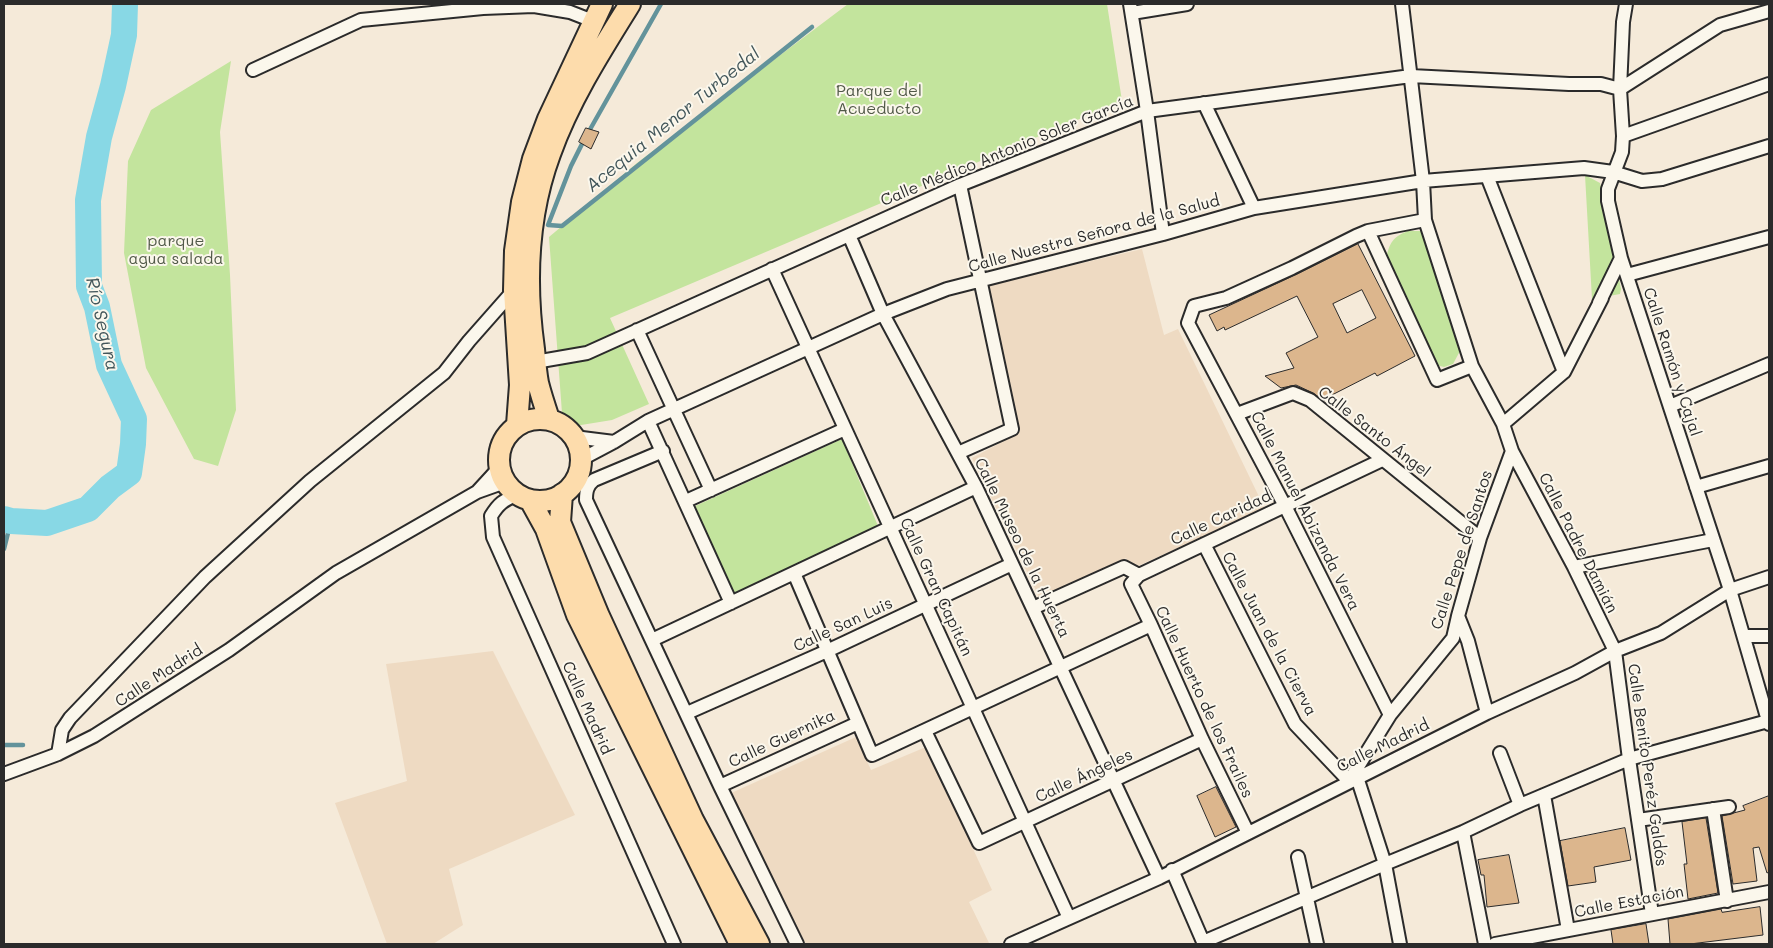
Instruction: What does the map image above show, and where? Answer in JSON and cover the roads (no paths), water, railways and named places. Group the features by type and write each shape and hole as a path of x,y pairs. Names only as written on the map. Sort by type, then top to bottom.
{"main road":[{"path":"548,419 538,382 535,362 528,282 530,242 537,197 550,154 566,117 593,64 630,4"},
{"path":"517,426 520,385 514,290 516,251 522,202 533,159 548,119 598,12"},
{"path":"513,486 548,500 562,494 574,482 580,467 580,451 574,436 562,425 548,419 531,419 517,426 506,437 499,452 513,486 546,529 577,615 740,944"},
{"path":"562,494 560,522 598,616 693,820 759,944"}],"street":[{"path":"1163,234 1131,8 1186,4"},
{"path":"1402,4 1423,181 1425,220 1472,366 1503,424 1512,451"},
{"name":"Calle Ramón y Cajal","path":"1626,4 1623,22 1620,89 1623,136 1622,152 1608,189 1608,201 1621,258 1730,590 1769,723"},
{"path":"253,70 361,20 483,8 534,6 570,12 598,12"},
{"path":"1620,89 1720,25 1769,11"},
{"name":"Calle Médico Antonio Soler García","path":"535,362 587,352 960,184 1147,111 1411,76 1601,84 1620,89"},
{"path":"1623,136 1769,84"},
{"path":"1204,103 1254,208"},
{"name":"Calle Nuestra Señora de la Salud","path":"580,460 648,421 882,314 947,289 980,280 1163,234 1254,208 1423,181 1584,168 1613,172 1642,181 1662,179 1769,146"},
{"path":"1487,176 1564,372"},
{"path":"958,454 1012,429 960,184"},
{"path":"1425,220 1368,231 1437,380 1472,366"},
{"name":"Calle Manuel Abizanda Vera","path":"1368,231 1226,298 1194,306 1188,323 1285,506 1390,715"},
{"name":"Calle Museo de la Huerta","path":"849,235 882,314 976,487 1159,878"},
{"path":"1627,275 1769,237"},
{"path":"1503,424 1564,372 1621,258"},
{"name":"Calle Gran Capitán","path":"772,269 1069,918"},
{"path":"58,754 62,730 70,718 205,577 310,481 444,374 469,341 514,290"},
{"path":"637,330 711,490"},
{"path":"1670,406 1769,364"},
{"name":"Calle Santo Ángel","path":"1237,414 1293,393 1310,400 1480,538"},
{"path":"648,421 663,450 731,603"},
{"path":"686,501 845,429"},
{"path":"574,436 614,442"},
{"path":"663,450 594,480 586,492 586,500 720,786 797,944"},
{"name":"Calle Pepe de Santos","path":"1353,779 1390,715 1453,638 1480,538 1512,451"},
{"name":"Calle Padre Damián","path":"1512,451 1574,567 1615,651"},
{"name":"Calle Caridad","path":"1135,580 1204,544 1382,460"},
{"path":"1696,487 1769,466"},
{"name":"Calle Madrid","path":"4,774 58,754 94,736 229,650 336,573 477,492 513,486"},
{"name":"Calle Madrid","path":"513,486 490,516 493,537 674,944"},
{"path":"652,640 976,487"},
{"path":"1574,567 1713,540"},
{"name":"Calle Juan de la Cierva","path":"1204,544 1295,724 1353,779"},
{"name":"Calle San Luis","path":"687,713 827,651 1012,564"},
{"path":"1033,608 1124,567 1135,580"},
{"path":"794,573 872,756 1151,625"},
{"name":"Calle Madrid","path":"1011,944 1159,878 1487,712 1575,672 1615,651 1661,633 1730,590 1769,577"},
{"name":"Calle Huerto de los Frailes","path":"1135,580 1151,625 1202,739 1248,833"},
{"path":"1458,616 1468,641 1487,712"},
{"path":"1744,636 1769,636"},
{"name":"Calle Benito Peréz Galdós","path":"1615,651 1652,914"},
{"name":"Calle Guernika","path":"720,786 858,723"},
{"path":"1172,870 1204,943 1629,759 1769,723"},
{"name":"Calle Ángeles","path":"926,730 979,843 1202,739"},
{"path":"1500,753 1520,805"},
{"path":"1353,779 1385,864 1400,944"},
{"path":"1544,795 1568,930"},
{"path":"1638,820 1729,807"},
{"path":"1713,809 1727,901"},
{"path":"1463,832 1485,944"},
{"path":"1298,857 1317,944"},
{"name":"Calle Estación","path":"1495,944 1769,892"}],"waterway":[{"name":"Río Segura","path":"4,519 47,523 88,509 110,487 129,473 134,419 109,365 97,307 89,286 88,200 99,137 124,35 125,4"},
{"path":"588,133 661,4"},
{"name":"Acequia Menor Turbedal","path":"584,140 571,166 548,225 562,226 812,27"},
{"path":"4,549 11,521"},
{"path":"4,745 23,745"}],"park label":[{"name":"Parque del Acueducto","path":"879,100"},
{"name":"parque agua salada","path":"176,250"}]}
